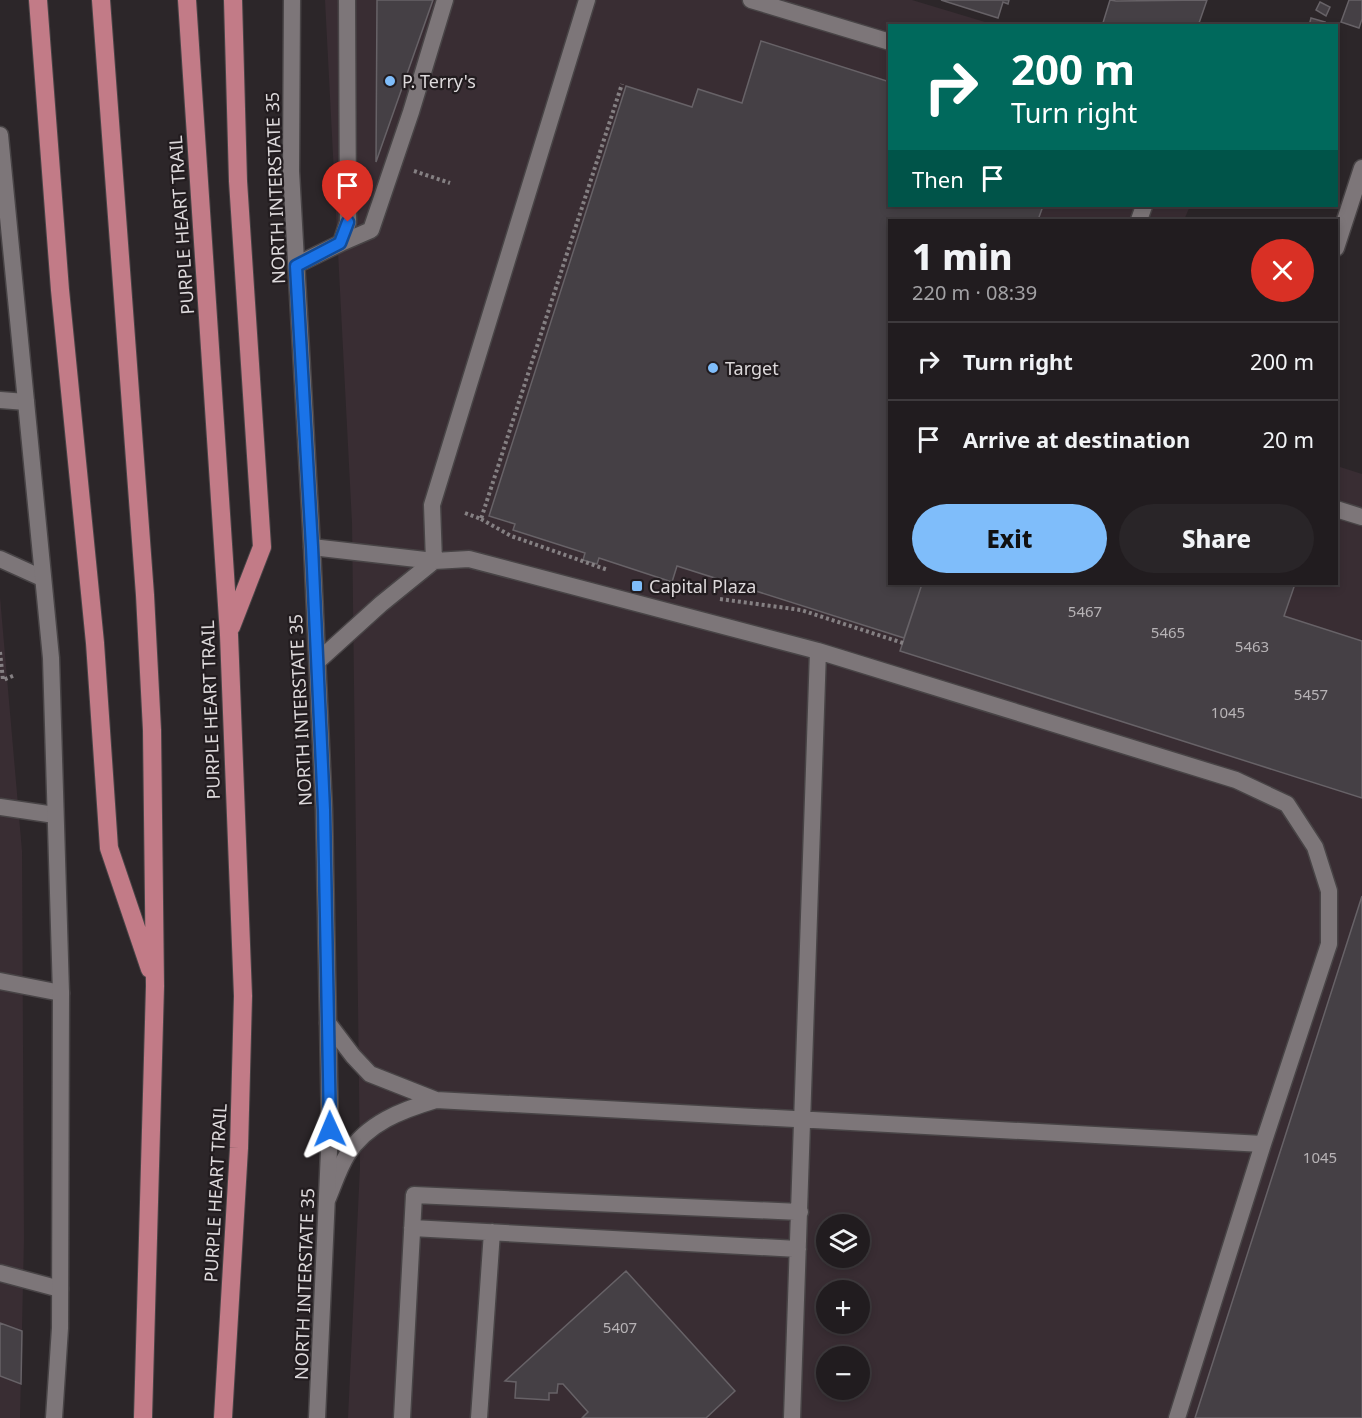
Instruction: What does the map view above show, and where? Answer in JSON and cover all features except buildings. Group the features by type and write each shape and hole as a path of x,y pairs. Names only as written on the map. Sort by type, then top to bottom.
{"highway":[{"path":"38,0 60,290 95,643 109,848 155,986"},
{"path":"101,0 145,595 152,730 155,986 143,1418"},
{"name":"PURPLE HEART TRAIL","path":"187,0 229,635 243,996 239,1148 223,1418"},
{"path":"229,635 262,547 237,147 233,0"}],"main road":[{"name":"NORTH INTERSTATE 35","path":"292,0 291,171 318,661 324,810 330,1129 317,1418"},
{"path":"340,243 348,222 347,0"},
{"path":"296,266 371,230 411,112 445,0"},
{"path":"434,561 432,505 587,0"},
{"path":"751,0 888,41"},
{"path":"0,135 2,182 51,658 61,993 60,1328 54,1418"},
{"path":"1338,242 1362,168"},
{"path":"0,400 26,402"},
{"path":"1338,510 1362,517"},
{"path":"312,547 434,561 470,559 818,651 1236,780 1287,804 1315,847 1329,891 1329,944 1177,1418"},
{"path":"0,559 42,578"},
{"path":"318,661 381,604 434,561"},
{"path":"792,1418 818,651"},
{"path":"0,807 55,815"},
{"path":"0,981 61,993"},
{"path":"328,1023 370,1074 436,1100 1263,1144"},
{"path":"327,1201 347,1155 369,1129 402,1110 436,1100"},
{"path":"402,1418 414,1195 800,1212"},
{"path":"412,1228 798,1248"},
{"path":"479,1418 492,1232"},
{"path":"0,1273 60,1289"}],"path":[{"path":"481,519 622,84"},
{"path":"420,173 450,183"},
{"path":"465,513 511,536 610,570"},
{"path":"712,598 801,610 903,643"},
{"path":"0,652 3,680 15,675"}],"shaded area":[{"name":"Capital Plaza","path":"325,0 912,0 992,24 888,24 888,207 1190,207 1184,219 888,219 888,585 1338,585 1338,466 1362,474 1362,1418 348,1418 360,1167 352,523"},
{"path":"0,597 22,851 24,1239 20,1418 0,1418"}],"place":[{"name":"P. Terry's","path":"390,81"},
{"name":"Target","path":"713,368"},
{"name":"Capital Plaza","path":"637,586"}],"route":[{"path":"330,1129 324,810 296,266 340,243 348,222"}]}
